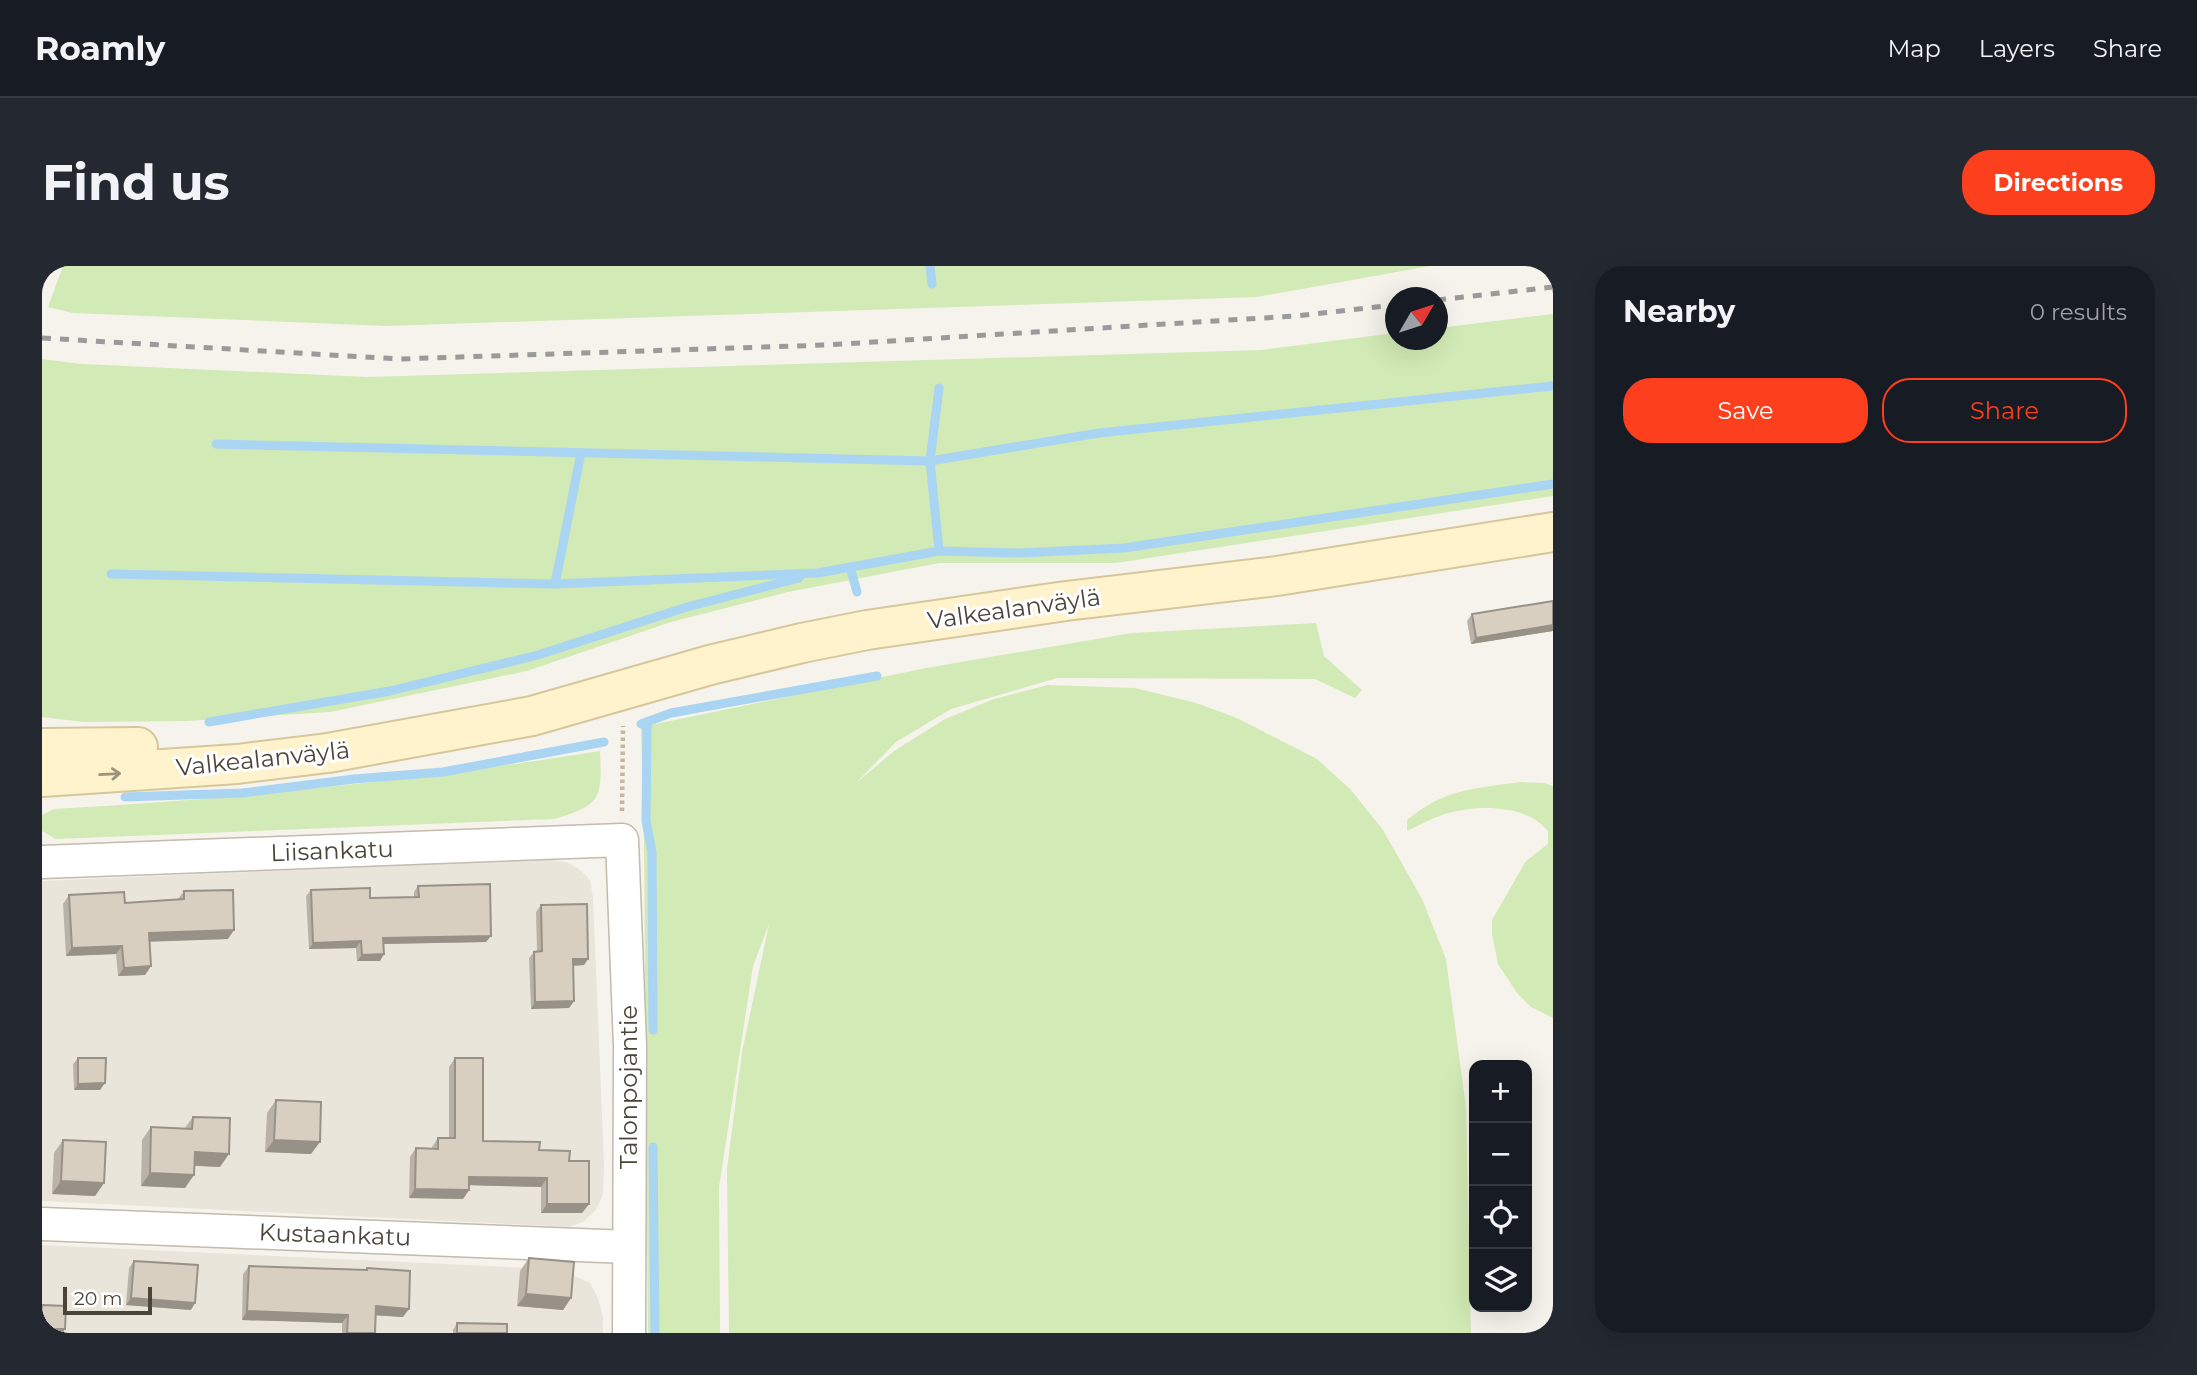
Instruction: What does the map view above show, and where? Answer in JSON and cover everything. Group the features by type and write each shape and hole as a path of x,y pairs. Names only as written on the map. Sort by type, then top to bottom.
{"main road":[{"name":"Valkealanväylä","path":"42,777 140,772 289,758 404,741 544,712 723,662 867,630 1066,601 1277,576 1553,532"},
{"name":"Valkealanväylä","path":"42,748 276,745 369,739 482,725"}],"street":[{"name":"Liisankatu","path":"42,862 622,840"},
{"name":"Talonpojantie","path":"622,840 630,1046 629,1333"},
{"name":"Kustaankatu","path":"42,1224 629,1247"}],"path":[{"path":"622,840 623,727 626,718"}],"shaded area":[{"path":"545,859 566,862 578,868 590,880 593,898 604,1164 603,1194 596,1210 583,1222 569,1227 42,1201 42,881"},
{"path":"42,1245 550,1269 590,1283 598,1298 603,1317 603,1333 42,1333"}],"green space":[{"path":"63,266 1430,266 1257,297 386,326 73,313 48,307"},
{"path":"1553,314 1553,496 1116,563 939,563 788,592 671,622 527,671 330,712 187,721 84,722 42,717 42,359 82,364 368,377 1261,350 1385,334 1385,350 1448,350 1448,327"},
{"path":"1316,623 1324,656 1362,690 1355,698 1315,679 1057,678 951,709 896,742 855,784 894,751 945,719 994,699 1048,685 1135,688 1196,703 1237,718 1317,759 1351,790 1383,830 1422,899 1446,959 1466,1107 1471,1333 729,1333 727,1169 742,1052 769,924 753,966 719,1187 720,1333 648,1333 641,727 926,668 1132,633"},
{"path":"600,751 600,779 596,797 582,809 554,819 55,839 42,831 42,815 54,809 328,787"},
{"path":"1521,782 1553,786 1553,1018 1531,1007 1517,993 1498,964 1492,934 1492,920 1526,861 1548,844 1548,831 1538,822 1515,811 1488,808 1448,813 1407,831 1407,820 1421,809 1448,796"}],"building":[{"path":"1553,601 1553,625 1476,638 1472,614"},
{"path":"490,884 491,936 383,938 384,954 362,955 361,941 313,943 311,890 370,888 370,898 419,897 418,886"},
{"path":"233,890 234,930 149,933 151,966 124,968 122,946 72,948 69,895 124,892 125,903 184,899 184,891"},
{"path":"587,904 588,959 573,959 574,1001 535,1002 534,952 542,951 541,905"},
{"path":"78,1058 106,1058 105,1083 78,1084"},
{"path":"455,1058 483,1058 483,1141 540,1142 539,1150 570,1151 569,1161 589,1161 589,1204 547,1204 547,1178 469,1177 469,1190 415,1189 416,1148 438,1149 438,1138 455,1138"},
{"path":"276,1100 321,1102 320,1142 274,1140"},
{"path":"193,1117 230,1118 229,1154 195,1152 194,1175 150,1173 151,1127 192,1129"},
{"path":"63,1140 106,1142 104,1183 61,1181"},
{"path":"529,1258 574,1262 571,1298 526,1294"},
{"path":"134,1261 198,1265 195,1303 131,1298"},
{"path":"249,1266 410,1271 409,1309 376,1306 375,1333 347,1333 348,1315 247,1311"},
{"path":"42,1305 66,1306 65,1329 42,1329"},
{"path":"457,1323 507,1324 507,1333 457,1333"}],"waterway":[{"path":"930,266 932,284"},
{"path":"216,444 930,461 1099,433 1553,386"},
{"path":"939,388 930,461 939,551"},
{"path":"555,584 581,453"},
{"path":"111,574 555,584 818,573 939,551 1020,553 1124,548 1553,484"},
{"path":"850,567 857,592"},
{"path":"209,722 390,691 538,655 687,607 799,578"},
{"path":"641,724 671,713 877,676"},
{"path":"647,722 646,821 652,852 653,1030"},
{"path":"125,797 242,793 354,779 443,772 604,742"},
{"path":"653,1147 655,1333"}],"railway":[{"path":"1448,299 1553,287"},
{"path":"42,338 399,359 826,345 1295,316 1385,306"}]}
